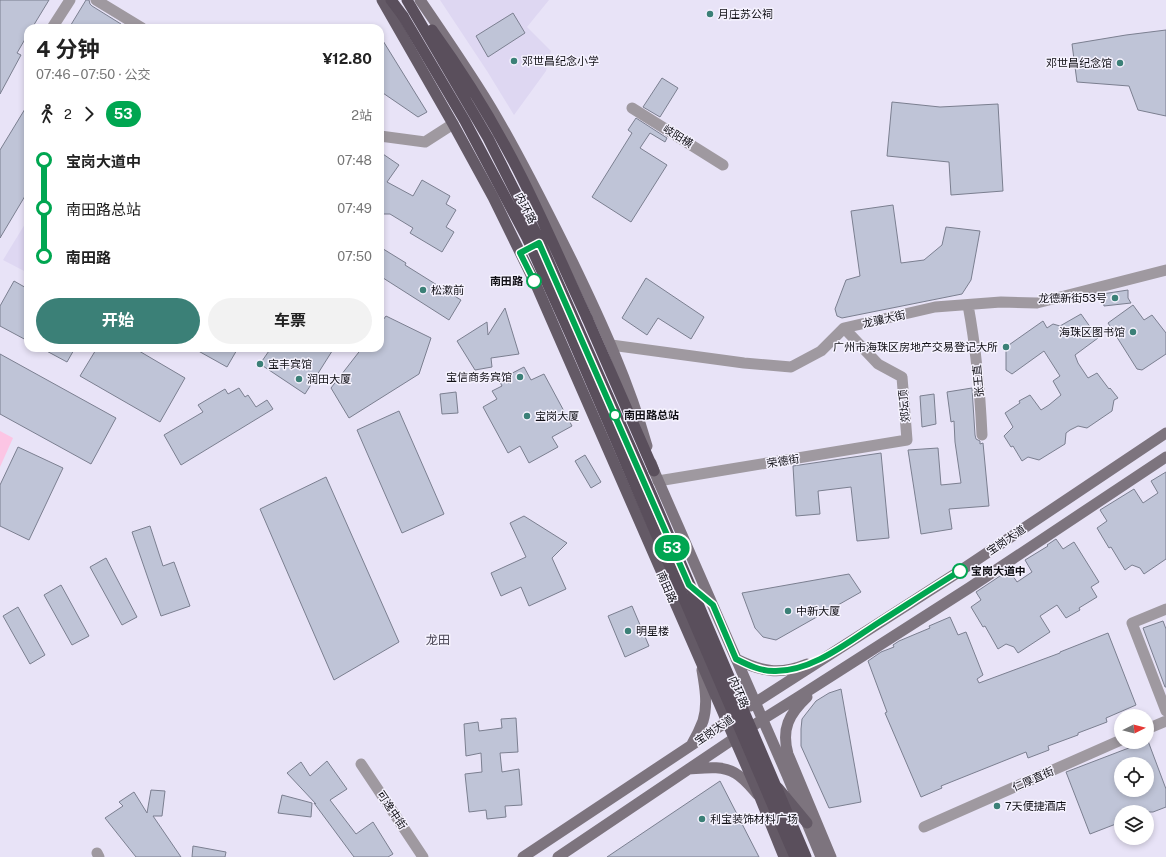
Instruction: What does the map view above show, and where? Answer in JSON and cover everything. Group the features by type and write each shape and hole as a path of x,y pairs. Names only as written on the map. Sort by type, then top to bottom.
{"highway":[{"name":"内环路","path":"392,0 466,121 527,238 795,857"},
{"name":"内环路","path":"406,0 488,138 538,236 653,498 806,857"},
{"path":"411,0 462,72 505,145 540,214 656,476"}],"main road":[{"name":"南田路","path":"382,0 493,197 537,287 600,435 759,795 784,857"},
{"name":"南田路","path":"406,0 504,172 539,243 806,857"},
{"path":"411,0 422,4 483,96 520,161 579,277 611,346 635,408 656,476 788,775 821,857"},
{"path":"415,16 439,29"},
{"name":"宝岗大道","path":"523,857 755,702 960,571 1166,432"},
{"name":"宝岗大道","path":"558,857 763,719 969,588 1166,457"},
{"path":"656,476 661,523"},
{"path":"670,509 677,558"},
{"path":"689,585 713,605"},
{"path":"700,612 725,632"},
{"path":"736,659 756,668 774,671 800,667 826,656"},
{"path":"691,746 703,720 706,702 705,683 701,662"},
{"path":"825,680 798,706 788,724 785,734 785,744 795,772 831,857"},
{"path":"688,769 714,768 734,772 747,782 759,795"},
{"path":"795,772 807,823"},
{"path":"773,782 807,823"}],"street":[{"path":"55,24 70,0"},
{"path":"96,0 135,24"},
{"name":"岐阳横","path":"632,108 723,165"},
{"path":"384,137 425,142 453,124"},
{"name":"龙骧大街","path":"844,328 935,307 1001,302 1037,302 1166,270"},
{"name":"张王直","path":"968,305 974,335 982,435"},
{"path":"611,346 744,363 791,367 821,351 844,328"},
{"name":"郊坛顶","path":"844,328 878,364 902,377 907,440"},
{"name":"荣德街","path":"656,476 907,440"},
{"path":"1166,609 1132,623 1166,711"},
{"path":"1154,726 1166,721"},
{"name":"仁厚直街","path":"924,827 1114,743"},
{"name":"可逸中街","path":"361,764 423,857"}],"shaded area":[{"name":"邓世昌纪念小学","path":"440,0 549,0 527,27 551,51 546,71 514,115 487,71"},
{"path":"24,226 24,271 3,260"},
{"path":"0,431 13,438 0,467"}],"building":[{"path":"0,0 49,0 34,24 24,24 24,41 17,53 21,55 0,94"},
{"path":"86,0 89,0 92,6 121,24 71,24"},
{"path":"513,13 525,33 488,57 476,36"},
{"name":"邓世昌纪念馆","path":"1166,30 1166,116 1138,110 1129,86 1077,82 1072,44"},
{"path":"384,42 427,112 418,117 384,94"},
{"path":"662,78 678,88 660,117 643,107"},
{"path":"892,102 940,107 998,104 1003,191 951,195 949,162 887,156"},
{"path":"24,111 24,198 0,238 0,150"},
{"path":"636,118 667,138 665,142 650,133 640,148 667,165 631,222 592,197 632,133 628,130"},
{"path":"384,155 399,165 387,182 413,196 422,180 450,196 446,204 456,210 446,227 454,232 442,252 410,233 413,228 390,214 384,214"},
{"path":"893,205 901,263 924,260 942,245 946,227 980,231 971,280 962,294 842,318 837,316 835,309 846,280 860,276 851,211"},
{"name":"松漱前","path":"384,249 406,263 405,265 461,300 449,320 384,279"},
{"path":"646,278 704,317 691,339 658,318 647,335 622,318"},
{"path":"14,281 24,287 24,339 0,326 0,306"},
{"name":"龙德新街53号","path":"1128,290 1128,298 1131,303 1104,306 1102,294"},
{"path":"1133,305 1144,320 1152,315 1166,333 1166,354 1142,370 1137,369 1108,323"},
{"path":"505,308 519,354 491,358 492,367 475,370 457,341 487,322 488,335"},
{"path":"1081,314 1098,338 1075,355 1078,363 1088,378 1097,373 1118,398 1114,400 1112,411 1087,428 1078,426 1066,433 1065,444 1039,460 1028,457 1022,461 1013,446 1011,447 1004,436 1013,427 1005,413 1020,403 1019,401 1030,395 1041,410 1049,405 1061,395 1053,381 1060,376 1044,351 1012,374 1006,370 1006,347 1043,321 1047,328 1053,324 1060,326"},
{"path":"386,316 431,338 419,374 349,418 331,388 359,352 384,352 384,319"},
{"path":"48,352 73,352 67,362"},
{"path":"95,352 141,352 185,378 160,422 80,376"},
{"path":"200,352 236,352 227,367"},
{"name":"润田大厦","path":"268,352 331,352 305,394 260,364"},
{"path":"0,354 116,418 91,464 0,414"},
{"name":"宝岗大厦","path":"524,367 531,380 544,374 572,426 552,437 558,447 529,463 520,446 508,453 483,407 497,399 492,391 502,386 499,380"},
{"path":"239,388 245,397 248,395 256,407 267,400 273,409 181,465 164,435 203,412 198,405 225,389 228,394"},
{"path":"972,388 975,435 976,439 980,441 980,444 983,443 989,506 949,509 952,529 921,534 908,450 938,448 941,485 961,483 955,442 954,421 951,422 947,392"},
{"path":"456,392 458,413 442,414 440,394"},
{"path":"934,394 936,424 922,427 920,396"},
{"path":"399,411 444,514 402,533 357,430"},
{"path":"18,447 63,468 29,540 0,526 0,485"},
{"path":"881,453 889,538 857,541 851,487 818,491 820,514 796,516 793,466"},
{"path":"585,455 601,482 591,488 575,461"},
{"path":"1166,472 1166,559 1144,574 1140,568 1132,565 1125,570 1097,528 1107,521 1100,510 1134,489 1143,503 1158,493 1151,481"},
{"path":"326,477 399,642 334,680 260,509"},
{"path":"524,516 567,543 552,558 566,589 529,606 521,587 501,596 491,573 526,557 510,523"},
{"path":"150,526 163,566 174,562 190,606 161,616 132,532"},
{"path":"1056,539 1063,549 1074,542 1099,582 1091,587 1097,597 1079,608 1080,610 1066,618 1057,605 1040,616 1050,632 1018,653 1014,647 1006,644 998,649 985,626 983,627 971,607 981,600 976,592 1009,570 1017,582 1032,572 1025,560 1048,546 1047,545"},
{"path":"106,558 137,617 122,625 90,567"},
{"name":"中新大厦","path":"849,574 861,592 776,640 763,637 755,628 742,593"},
{"path":"61,585 89,636 72,645 44,595"},
{"name":"明星楼","path":"632,606 649,646 625,657 608,616"},
{"path":"18,607 45,655 30,664 3,616"},
{"path":"950,617 958,635 966,632 983,675 977,679 979,683 1060,653 1108,633 1136,705 1127,709 1114,709 1114,715 1106,718 1107,722 1048,746 1049,750 1028,758 1026,752 941,786 942,788 921,797 885,713 887,712 868,661 881,652 894,647 893,645 899,641 930,628 929,626"},
{"path":"1163,621 1166,629 1166,687 1143,628"},
{"path":"841,689 861,802 829,808 801,746 802,719 816,701 829,693"},
{"path":"516,718 518,752 500,753 502,772 519,769 522,805 505,806 506,817 487,819 486,810 469,812 465,774 482,772 481,753 466,756 464,724 478,722 479,731 502,728 501,719"},
{"path":"1126,749 1151,749 1154,757 1166,789 1166,807 1154,812 1154,805 1114,805 1114,825 1090,834 1066,772"},
{"path":"327,761 347,789 330,800 356,834 373,822 393,854 388,857 354,857 314,803 316,804 287,773 301,762 310,776"},
{"name":"利宝装饰材料广场","path":"720,781 759,857 607,857"},
{"path":"151,790 165,791 162,816 153,816 181,857 136,857 105,818 123,806 119,802 134,792 147,813"},
{"path":"282,795 312,803 311,817 278,813"},
{"path":"193,846 226,852 225,857 192,857"}],"bus line":[{"name":"53","path":"534,281 520,253 539,243 689,585 713,605 736,659 764,670 787,670 800,667 826,656 960,571"}],"place":[{"name":"月庄苏公祠","path":"710,14"},
{"name":"邓世昌纪念小学","path":"514,61"},
{"name":"邓世昌纪念馆","path":"1120,63"},
{"name":"南田路","path":"534,281"},
{"name":"松漱前","path":"423,290"},
{"name":"龙德新街53号","path":"1115,298"},
{"name":"海珠区图书馆","path":"1133,332"},
{"name":"广州市海珠区房地产交易登记大所","path":"1006,347"},
{"name":"宝丰宾馆","path":"260,364"},
{"name":"宝信商务宾馆","path":"520,377"},
{"name":"润田大厦","path":"299,379"},
{"name":"南田路总站","path":"615,415"},
{"name":"宝岗大厦","path":"527,416"},
{"name":"宝岗大道中","path":"960,571"},
{"name":"中新大厦","path":"788,611"},
{"name":"明星楼","path":"628,631"},
{"name":"7天便捷酒店","path":"997,806"},
{"name":"利宝装饰材料广场","path":"702,819"}],"district":[{"name":"龙田","path":"438,640"}]}
